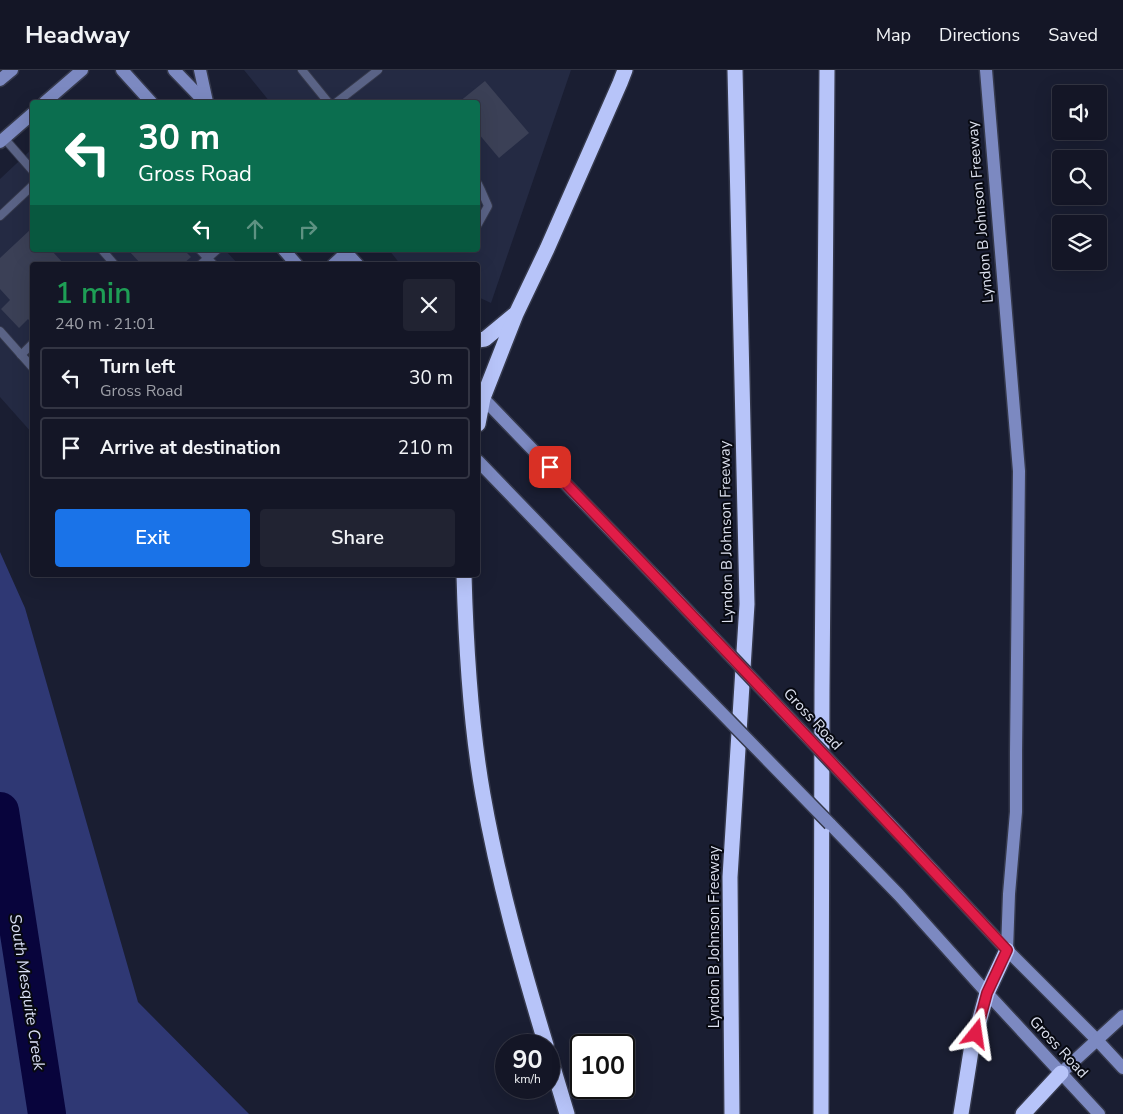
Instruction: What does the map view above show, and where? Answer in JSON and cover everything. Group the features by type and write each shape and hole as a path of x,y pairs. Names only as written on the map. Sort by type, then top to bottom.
{"highway":[{"path":"480,395 547,249 625,70"},
{"name":"Lyndon B Johnson Freeway","path":"732,1114 730,877 746,604 735,70"},
{"path":"821,1114 827,70"},
{"path":"480,339 485,338 516,314"},
{"path":"464,577 465,632 472,718 483,794 503,895 543,1034"},
{"path":"961,1114 971,1051 987,993 1007,950"},
{"path":"1023,1114 1061,1073"},
{"path":"560,1091 567,1114"}],"main road":[{"path":"0,80 12,70"},
{"path":"47,100 82,70"},
{"path":"122,70 149,100"},
{"path":"174,70 204,100"},
{"path":"200,70 206,100"},
{"name":"Lyndon B Johnson Freeway","path":"986,70 1019,471 1016,812 1009,894 1007,950"},
{"path":"2,140 30,116"},
{"path":"286,252 294,262"},
{"path":"336,262 346,252"},
{"path":"348,252 356,262"},
{"name":"Gross Road","path":"480,395 670,592 1007,950 1123,1068"},
{"name":"Gross Road","path":"480,463 899,895 1099,1114"},
{"path":"1061,1073 1123,1016"}],"lane":[{"path":"302,70 326,100"},
{"path":"340,100 378,70"},
{"path":"2,140 30,168"},
{"path":"0,216 30,188"},
{"path":"480,188 488,206 480,220"},
{"path":"104,252 112,262"},
{"path":"202,252 211,262"},
{"path":"203,262 215,252"},
{"path":"0,331 30,365"},
{"path":"20,355 30,346"}],"shaded area":[{"path":"244,70 571,70 491,303 480,298 480,262 399,262 391,252 480,252 480,100 268,100"},
{"path":"30,151 30,252 227,252 236,262 30,262 30,431 0,397 0,179"},
{"path":"0,552 25,608 138,1002 249,1114 0,1114"}],"building":[{"path":"485,81 529,133 499,158 480,135 480,100 461,100"},
{"path":"30,230 30,252 53,252 62,262 30,262 30,322 28,319 19,328 1,309 10,300 0,289 0,258"},
{"path":"130,252 186,252 191,257 185,262 139,262"}],"waterway":[{"name":"South Mesquite Creek","path":"0,811 47,1114"}],"route":[{"path":"550,467 888,822 1007,950 987,993 976,1034"}]}
